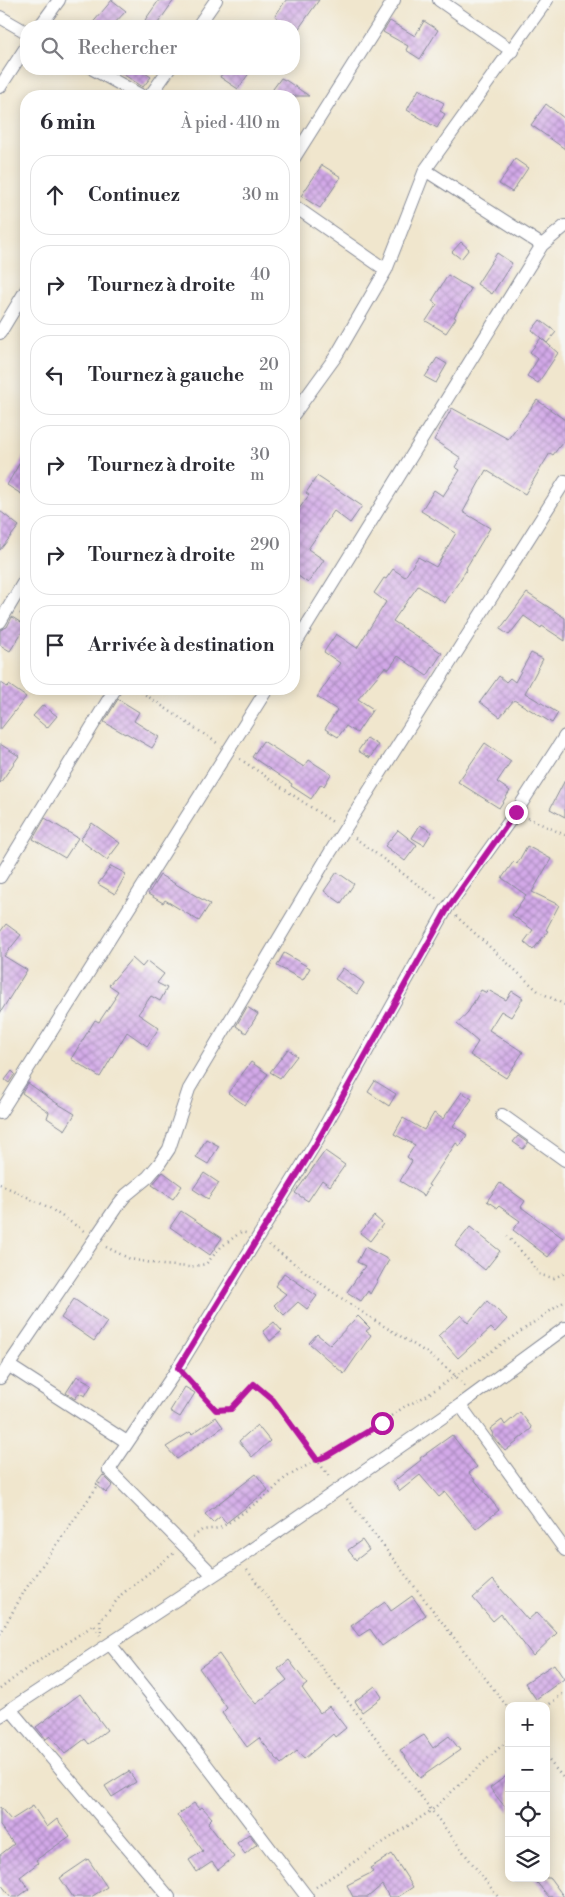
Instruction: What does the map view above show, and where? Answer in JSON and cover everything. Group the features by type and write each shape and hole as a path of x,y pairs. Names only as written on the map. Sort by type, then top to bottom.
{"street":[{"path":"44,20 59,0"},
{"path":"202,20 216,0"},
{"path":"300,149 394,0"},
{"path":"439,0 512,50"},
{"path":"300,406 336,356 386,270 425,170 547,0"},
{"path":"0,17 20,29"},
{"path":"0,87 20,55"},
{"path":"104,75 131,90"},
{"path":"154,90 165,75"},
{"path":"425,170 542,245"},
{"path":"300,210 386,270"},
{"path":"300,636 542,245 565,226"},
{"path":"2,325 20,299"},
{"path":"0,1378 117,1206 126,1195 148,1177 169,1149 189,1089 345,830 565,481"},
{"path":"0,622 20,588"},
{"path":"0,877 111,695"},
{"path":"0,1113 263,695"},
{"path":"213,1575 109,1470 178,1368 316,1144 448,908 516,812 565,736"},
{"path":"502,1115 565,1160"},
{"path":"169,1897 5,1713 238,1559 460,1405 565,1328"},
{"path":"8,1365 127,1442"},
{"path":"460,1405 565,1550"},
{"path":"110,1644 195,1750 304,1896"}],"path":[{"path":"147,695 345,830 448,908 538,991 565,1006"},
{"path":"516,812 565,835"},
{"path":"506,1236 540,1274 554,1278 565,1273"},
{"path":"0,1689 26,1669 94,1625 102,1638 100,1621 122,1594 202,1530 220,1528 233,1520 271,1492 285,1478 327,1456 382,1423 404,1407 426,1396 565,1301"},
{"path":"178,1368 216,1410 231,1409 254,1384 273,1400 338,1489 505,1704"},
{"path":"0,1634 26,1590 109,1470"},
{"path":"238,1559 498,1897"},
{"path":"550,1704 565,1692"},
{"path":"304,1896 432,1810 505,1743"},
{"path":"550,1761 565,1780"}],"building":[{"path":"112,0 126,11 118,20 95,20"},
{"path":"159,0 174,0 160,20 145,20"},
{"path":"286,0 319,0 300,27 300,20 281,20 275,16"},
{"path":"390,21 415,36 424,21 438,30 420,59 406,50 408,46 383,32"},
{"path":"124,75 148,75 151,77 143,87"},
{"path":"221,75 248,75 238,89 220,77"},
{"path":"281,78 287,81 309,96 300,96 300,90 272,90"},
{"path":"419,89 444,103 440,111 445,114 437,128 407,110"},
{"path":"546,104 565,119 565,149 531,125"},
{"path":"515,159 528,168 512,192 499,184"},
{"path":"322,165 341,177 320,208 301,196"},
{"path":"461,242 469,249 461,259 452,252"},
{"path":"497,253 512,263 492,294 477,284"},
{"path":"448,275 471,289 446,333 426,321 437,304 432,301"},
{"path":"540,320 556,332 547,343 532,330"},
{"path":"541,338 558,353 538,383 527,376 538,359 530,352"},
{"path":"437,358 447,364 436,383 425,377"},
{"path":"537,400 565,420 565,439 553,455 550,453 525,494 486,470 463,512 490,528 467,569 445,603 418,586 393,621 442,653 427,676 398,656 389,669 385,667 358,699 373,709 357,733 346,726 338,737 325,729 337,710 317,697 340,663 324,652 336,634 357,648 386,602 374,593 384,578 386,579 393,569 405,577 418,557 436,567 456,533 421,511 434,490 443,496 460,470 455,467 461,458 434,440 452,408 508,439"},
{"path":"20,462 20,493 7,485"},
{"path":"317,476 362,506 350,523 334,511 308,549 324,560 308,583 300,577 300,508 309,495 306,493"},
{"path":"0,511 19,526 0,550"},
{"path":"527,593 565,618 565,641 524,616 509,635 500,629"},
{"path":"12,617 20,622 20,635 10,651 0,645 0,630 7,627"},
{"path":"531,653 543,659 525,693 558,713 552,723 514,700 500,717 480,702 499,676 506,682 510,678 515,682"},
{"path":"0,682 7,687 9,685 20,693 20,695 26,697 0,730"},
{"path":"118,699 139,712 134,721 159,737 152,748 104,722"},
{"path":"43,705 57,716 47,728 33,716"},
{"path":"367,738 378,745 370,758 358,751"},
{"path":"263,741 304,767 309,760 331,774 324,786 321,784 311,799 291,786 292,784 252,757"},
{"path":"485,743 511,761 497,782 510,791 499,808 458,782"},
{"path":"0,744 19,756 0,783"},
{"path":"565,780 565,817 550,809"},
{"path":"45,818 78,838 65,858 33,839"},
{"path":"92,823 120,843 107,860 80,840"},
{"path":"420,825 432,832 424,845 412,838"},
{"path":"398,830 417,845 405,861 385,846"},
{"path":"527,846 551,859 532,892 559,905 546,930 548,931 533,950 524,942 533,930 512,915 526,895 502,878 514,861 517,864"},
{"path":"111,866 126,874 115,894 98,884"},
{"path":"337,872 354,884 341,903 324,891"},
{"path":"160,875 210,904 199,921 165,900 163,903 148,894"},
{"path":"6,924 21,935 4,956 27,970 0,1013 0,932"},
{"path":"284,953 310,968 303,980 277,966"},
{"path":"132,958 142,967 147,961 164,974 157,983 167,988 160,1001 151,996 138,1014 159,1028 147,1046 127,1032 100,1077 71,1059 95,1020 99,1022 115,998 118,991 109,985"},
{"path":"343,968 364,983 357,994 335,979"},
{"path":"481,990 487,993 488,990 506,1000 512,991 523,998 511,1017 501,1011 489,1030 523,1052 506,1078 470,1055 478,1042 457,1024 468,1012"},
{"path":"247,1007 258,1014 246,1033 236,1026"},
{"path":"288,1049 297,1056 280,1078 270,1072"},
{"path":"251,1062 268,1074 245,1105 228,1093"},
{"path":"12,1071 15,1074 9,1083 5,1080"},
{"path":"375,1081 396,1094 389,1106 368,1092"},
{"path":"28,1083 75,1114 65,1130 47,1118 49,1112 22,1093"},
{"path":"462,1092 472,1099 453,1126 467,1135 460,1146 456,1143 428,1185 430,1186 424,1196 400,1181 412,1161 407,1157 415,1145 394,1134 403,1118 424,1130 434,1113 443,1119"},
{"path":"518,1136 528,1143 523,1149 513,1142"},
{"path":"206,1139 219,1146 208,1164 196,1157"},
{"path":"325,1151 345,1165 330,1186 322,1180 308,1201 295,1193"},
{"path":"163,1172 182,1186 173,1199 152,1185"},
{"path":"204,1173 219,1183 208,1199 193,1189"},
{"path":"500,1183 525,1201 521,1207 563,1238 548,1257 513,1230 520,1221 499,1206 497,1208 487,1201"},
{"path":"181,1211 222,1238 210,1255 170,1227"},
{"path":"374,1216 383,1224 370,1241 360,1233"},
{"path":"470,1227 500,1251 485,1270 455,1246"},
{"path":"365,1247 389,1260 370,1294 368,1291 361,1301 347,1292 365,1266 357,1262"},
{"path":"284,1273 317,1296 307,1309 298,1302 284,1315 274,1305 286,1294 275,1286"},
{"path":"74,1299 107,1322 94,1341 61,1318"},
{"path":"487,1301 507,1319 495,1332 491,1328 458,1358 438,1336 461,1315 468,1323"},
{"path":"358,1316 370,1328 366,1331 371,1335 344,1374 309,1343 317,1334 330,1345"},
{"path":"274,1322 282,1331 270,1341 263,1331"},
{"path":"77,1376 92,1384 85,1396 79,1393 75,1399 66,1393"},
{"path":"185,1387 195,1393 180,1417 170,1411"},
{"path":"520,1412 532,1428 505,1451 492,1436 493,1434 490,1429 502,1420 505,1425"},
{"path":"216,1417 223,1427 177,1459 166,1447 190,1432 192,1434"},
{"path":"257,1425 270,1441 252,1457 239,1441"},
{"path":"452,1435 477,1467 469,1473 499,1510 476,1529 445,1492 439,1497 420,1475 400,1491 393,1482 421,1460 420,1458"},
{"path":"256,1474 268,1490 226,1523 221,1516 213,1523 205,1514"},
{"path":"103,1475 113,1485 106,1493 96,1484"},
{"path":"362,1540 369,1550 356,1560 348,1550"},
{"path":"493,1580 528,1620 537,1612 557,1633 533,1656 501,1614 493,1621 473,1598"},
{"path":"412,1596 426,1615 382,1646 370,1629 359,1636 351,1626 385,1602 391,1611"},
{"path":"219,1654 256,1704 287,1680 278,1669 289,1660 307,1684 302,1688 320,1713 329,1706 346,1728 335,1737 333,1734 304,1759 297,1751 281,1764 259,1738 247,1747 222,1713 227,1708 199,1668"},
{"path":"554,1664 564,1679 536,1699 525,1683"},
{"path":"375,1686 382,1697 362,1712 355,1701"},
{"path":"80,1694 107,1730 89,1744 85,1739 65,1754 50,1736 46,1739 36,1727"},
{"path":"424,1735 433,1748 449,1736 460,1750 420,1778 400,1750"},
{"path":"129,1771 136,1782 112,1797 105,1786"},
{"path":"505,1777 505,1807 490,1788"},
{"path":"194,1803 199,1809 202,1807 212,1818 208,1822 209,1825 234,1857 218,1870 212,1862 197,1872 189,1860 203,1851 177,1815"},
{"path":"33,1806 47,1827 57,1819 70,1836 36,1860 38,1863 20,1877 29,1889 18,1897 11,1897 0,1883 0,1855 14,1844 0,1826 0,1807 11,1820"},
{"path":"249,1834 257,1844 245,1854 237,1843"},
{"path":"392,1854 413,1887 398,1897 389,1897 382,1885 368,1897 353,1897 347,1885 373,1872 370,1868"},
{"path":"88,1859 107,1887 91,1897 73,1897 60,1878"},
{"path":"550,1878 564,1897 549,1897 536,1882 550,1882"}],"route":[{"path":"382,1423 317,1460 273,1400 254,1384 231,1409 216,1410 178,1368 316,1144 448,908 516,812"}]}
